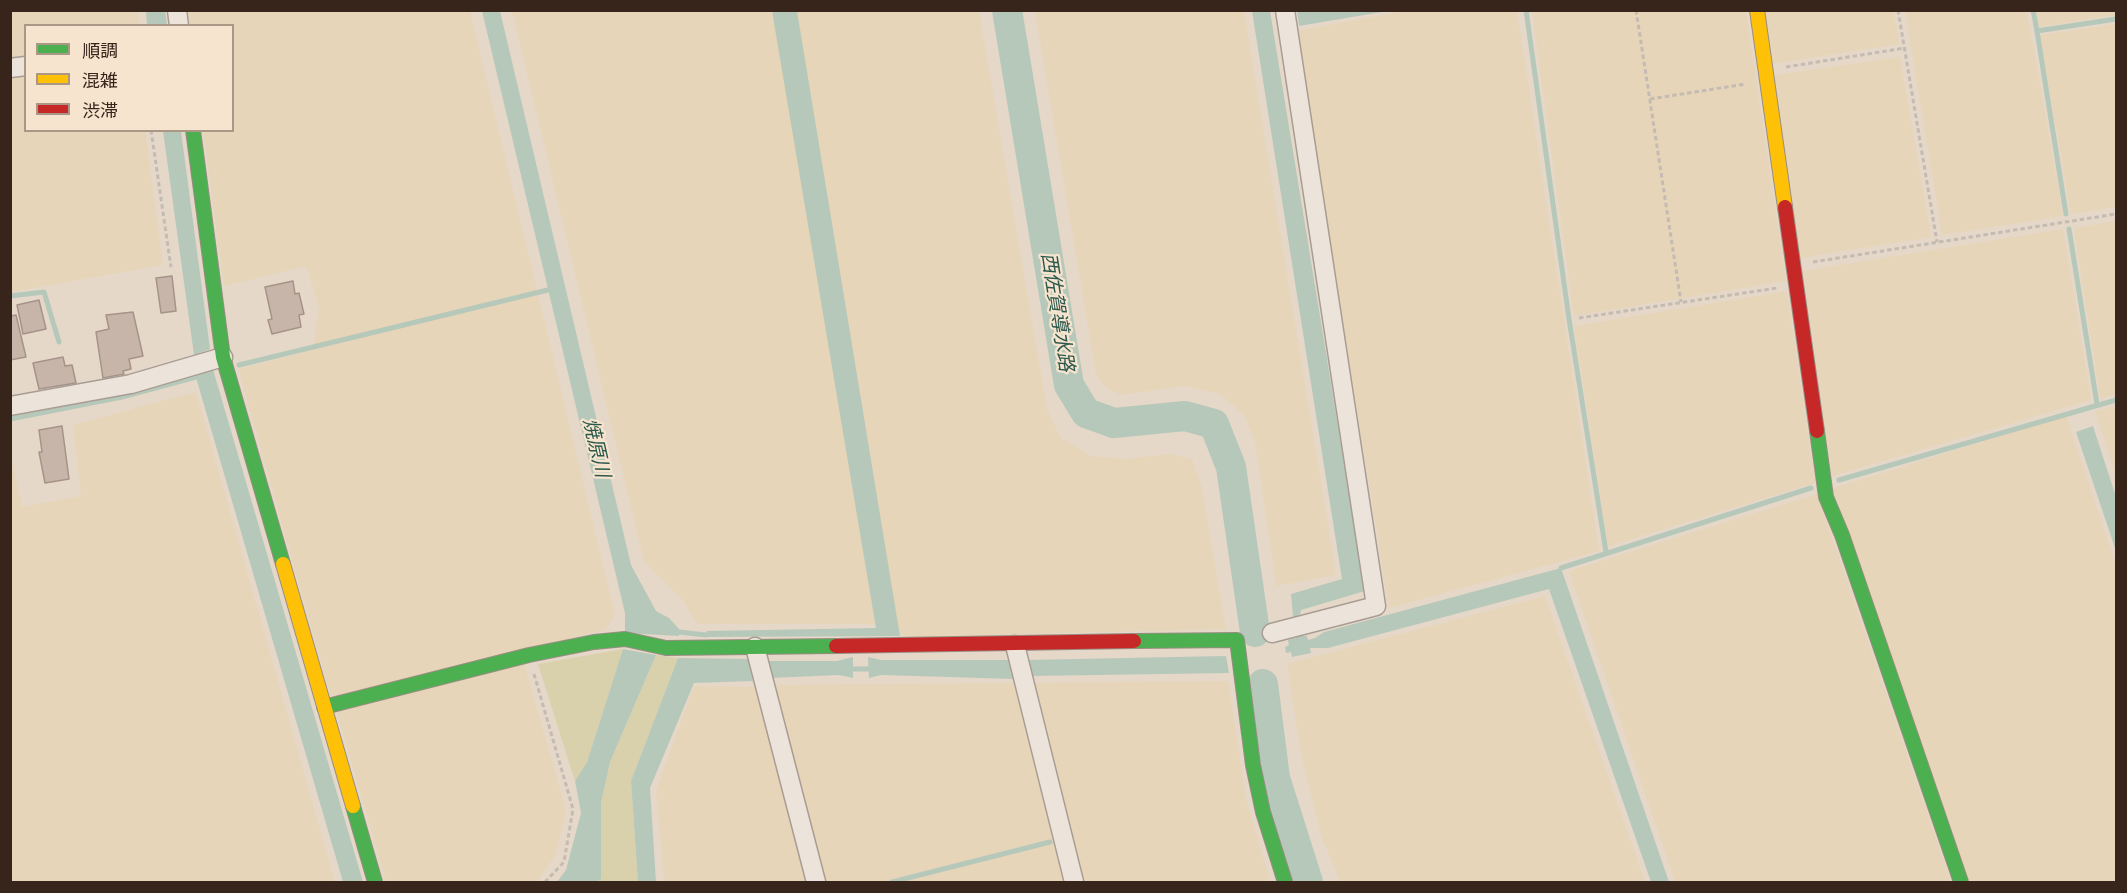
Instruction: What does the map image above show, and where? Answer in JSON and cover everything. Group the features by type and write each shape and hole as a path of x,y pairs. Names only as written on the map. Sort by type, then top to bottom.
{"street":[{"path":"1272,633 1376,606 1285,10"},
{"path":"1757,10 1826,497 1846,546 1961,882"},
{"path":"193,132 223,357 375,882"},
{"path":"10,406 131,384 223,357"},
{"path":"324,707 529,655 594,642 625,639 666,648 759,662 1018,660 1237,640 1253,765 1263,812 1285,882"},
{"path":"1018,660 1074,882"},
{"path":"759,662 816,882"}],"path":[{"path":"1636,10 1681,302"},
{"path":"1899,10 1937,242"},
{"path":"152,132 171,267"},
{"path":"1793,265 2116,214"},
{"path":"1579,318 1796,285"},
{"path":"529,655 573,809 564,862 545,882"}],"shaded area":[{"path":"10,11 138,11 140,24 24,24 24,132 145,132 163,265 11,292"},
{"path":"187,11 470,11 615,615 605,630 331,697 238,369 313,350 319,307 306,266 224,286 203,132 234,132 234,24 189,24"},
{"path":"512,11 979,11 1047,409 1061,438 1091,456 1123,459 1169,454 1192,459 1202,488 1226,629 910,637 871,624 697,624 683,600 644,562"},
{"path":"1035,11 1244,11 1336,575 1276,586 1255,442 1244,415 1220,394 1184,386 1121,395 1108,389 1096,375"},
{"path":"1405,11 1517,11 1599,551 1389,608 1296,31"},
{"path":"1532,11 1746,11 1786,281 1574,316"},
{"path":"1765,11 1894,11 1899,44 1772,64"},
{"path":"1905,11 2027,11 2063,216 1942,235"},
{"path":"2036,11 2116,11 2116,15 2039,27"},
{"path":"2116,24 2116,207 2071,214 2040,35"},
{"path":"1900,57 1931,237 1800,258 1774,75"},
{"path":"2116,221 2116,395 2100,398 2074,228"},
{"path":"2063,229 2091,400 1832,476 1803,271"},
{"path":"1787,291 1815,483 1608,546 1574,326"},
{"path":"196,392 335,882 11,882 11,457 22,507 81,496 73,425"},
{"path":"2116,406 2116,475 2095,411"},
{"path":"2066,416 2116,565 2116,882 1969,882 1831,489"},
{"path":"1817,494 1951,882 1675,882 1569,571"},
{"path":"1545,596 1645,882 1340,882 1321,835 1301,755 1287,664"},
{"path":"623,649 587,762 575,781 538,664"},
{"path":"656,655 678,658 631,781 638,882 597,882 601,879 601,803 610,762"},
{"path":"524,664 566,810 556,854 538,881 533,882 386,882 336,710"},
{"path":"1228,681 1246,798 1269,878 1267,882 824,882 774,685"},
{"path":"694,686 758,687 810,882 664,882 656,790"}],"water":[{"path":"1297,10 1388,11 1299,26"},
{"path":"146,11 165,11 167,24 147,24"},
{"name":"焼原川","path":"482,11 500,11 631,565 656,611 669,618 679,629 679,636 625,633 625,613"},
{"path":"772,11 797,11 900,636 706,637 707,631 876,628"},
{"path":"1252,11 1270,11 1365,591 1301,610 1300,615 1293,617 1291,594 1342,579"},
{"path":"163,132 181,132 210,349 194,355"},
{"path":"212,366 363,882 343,882 195,374"},
{"path":"2093,426 2116,497 2116,551 2076,432"},
{"path":"1561,568 1669,882 1651,882 1549,589 1328,648 1310,648 1311,653 1292,657 1291,652 1286,653 1285,647 1289,645 1288,640 1296,638 1295,631 1301,630 1302,636 1307,636 1308,640 1324,632"},
{"path":"623,649 656,655 610,762 601,803 601,879 597,882 557,882 566,870 581,813 575,781 587,762"},
{"path":"1226,656 1229,673 1030,676 1026,660"},
{"path":"853,657 853,678 839,675 770,678 767,661 837,661"},
{"path":"868,657 881,660 1009,660 1014,679 881,675 869,678"},
{"path":"678,658 748,659 753,681 694,683 650,788 656,882 638,882 631,781"}],"building":[{"path":"172,276 176,311 161,313 156,278"},
{"path":"293,281 295,294 299,293 304,314 299,315 301,327 272,334 268,320 272,319 265,287"},
{"path":"39,300 46,329 23,334 17,305"},
{"path":"133,312 143,356 129,359 131,369 123,371 124,374 103,378 96,332 109,329 106,315"},
{"path":"16,315 26,357 10,360 10,316"},
{"path":"63,357 65,366 72,365 76,383 39,389 33,363"},
{"path":"62,426 69,479 45,483 39,452 42,452 39,430"}],"waterway":[{"name":"西佐賀導水路","path":"1007,10 1069,385 1086,413 1114,423 1185,416 1214,424 1231,467 1255,632"},
{"path":"1526,10 1569,319 1606,552"},
{"path":"2033,10 2037,31 2116,19"},
{"path":"2037,31 2066,214"},
{"path":"2069,229 2097,404"},
{"path":"239,365 552,289"},
{"path":"10,296 44,292 59,342"},
{"path":"10,419 122,397 196,377"},
{"path":"1839,480 2116,400"},
{"path":"1561,568 1811,488"},
{"path":"679,632 706,635"},
{"path":"848,669 875,669"},
{"name":"西佐賀導水路","path":"1263,684 1275,778 1308,882"},
{"path":"892,882 1050,842"}],"traffic: fast":[{"path":"193,132 223,357 283,564"},
{"path":"1817,431 1826,497 1842,535 1961,882"},
{"path":"324,707 529,655 594,642 625,639 666,648 836,646"},
{"path":"1134,641 1237,640 1253,765 1263,812 1285,882"},
{"path":"353,806 375,882"}],"traffic: slow":[{"path":"1757,10 1785,207"},
{"path":"283,564 353,806"}],"traffic: jam":[{"path":"1785,207 1817,431"},
{"path":"836,646 1134,641"}]}
